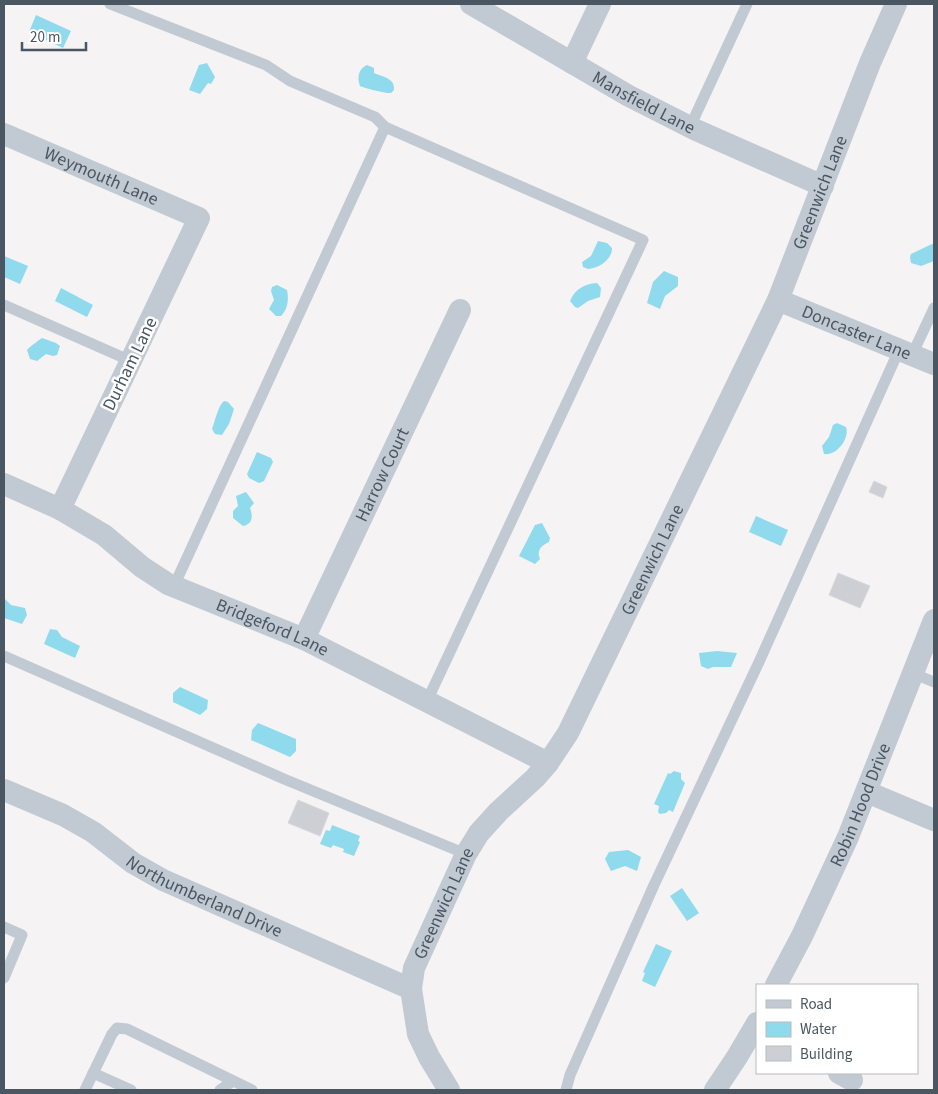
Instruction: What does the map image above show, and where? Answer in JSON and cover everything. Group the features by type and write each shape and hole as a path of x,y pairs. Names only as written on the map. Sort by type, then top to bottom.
{"street":[{"name":"Mansfield Lane","path":"471,4 628,96 690,127 823,186"},
{"path":"572,63 600,4"},
{"name":"Greenwich Lane","path":"450,1090 429,1057 418,1034 411,990 414,968 466,854 480,833 499,811 535,778 548,763 568,732 778,300 870,63 896,4"},
{"name":"Weymouth Lane","path":"4,134 199,218"},
{"name":"Durham Lane","path":"60,509 199,218"},
{"name":"Doncaster Lane","path":"778,300 934,364"},
{"name":"Harrow Court","path":"304,639 460,310"},
{"name":"Bridgeford Lane","path":"4,484 60,509 104,535 142,568 174,586 304,639 548,763"},
{"name":"Robin Hood Drive","path":"777,984 806,927 867,792 934,620"},
{"name":"Northumberland Drive","path":"4,790 63,815 93,832 133,862 163,880 411,990"},
{"path":"867,792 934,820"},
{"path":"715,1090 756,1026"}],"lane":[{"path":"110,4 266,65 290,81 375,117 385,127 642,240 427,701"},
{"path":"690,127 747,4"},
{"path":"174,586 385,127"},
{"path":"4,305 131,361"},
{"path":"566,1090 570,1075 650,894 759,662 906,352 934,308"},
{"path":"4,656 284,779 466,854"},
{"path":"912,673 934,682"},
{"path":"4,928 22,935 4,978"},
{"path":"85,1090 112,1034 117,1028 127,1029 252,1090"},
{"path":"93,1073 131,1090"},
{"path":"220,1090 233,1081"}],"water":[{"path":"36,15 71,31 63,48 29,32"},
{"path":"207,63 215,77 211,84 208,83 200,94 189,90 199,65"},
{"path":"367,65 374,68 374,73 385,77 393,83 394,90 391,93 360,86 359,74"},
{"path":"598,241 607,243 612,248 610,256 604,263 596,267 588,269 583,267 582,262 591,256"},
{"path":"932,244 934,245 934,261 921,266 911,263 911,254"},
{"path":"4,256 28,266 20,284 4,277"},
{"path":"664,271 678,277 678,286 665,296 660,309 647,303 653,282"},
{"path":"597,283 601,288 600,297 588,301 578,308 575,307 570,301 574,293 584,286"},
{"path":"277,285 287,290 288,293 287,307 281,316 276,316 269,309 274,300 271,291 272,287"},
{"path":"61,288 93,305 87,317 55,301"},
{"path":"42,338 60,346 57,355 46,354 37,361 30,359 27,350"},
{"path":"224,401 228,402 234,409 229,424 222,435 215,434 212,429 218,410"},
{"path":"837,423 846,427 847,431 844,441 838,449 829,454 824,454 822,446 829,437 833,425"},
{"path":"257,452 271,458 273,462 264,481 259,483 249,478 247,474"},
{"path":"246,492 254,503 250,508 252,517 250,522 243,526 233,518 233,511 238,506 236,496"},
{"path":"756,516 788,530 781,546 749,532"},
{"path":"542,523 550,538 549,542 540,548 540,559 535,564 519,556 535,525"},
{"path":"4,598 11,605 25,608 27,615 22,624 4,618"},
{"path":"50,629 57,630 62,637 80,646 75,658 44,644"},
{"path":"717,651 737,653 731,667 713,667 708,669 701,666 699,653"},
{"path":"180,687 208,700 207,709 200,715 173,702 173,693"},
{"path":"258,723 296,739 296,751 290,757 251,740 252,730"},
{"path":"674,771 681,773 681,779 685,783 673,812 669,810 666,813 660,814 658,812 659,806 654,804 668,773 670,774"},
{"path":"332,825 360,836 358,841 360,842 354,856 343,852 344,849 333,845 331,848 320,844 326,830 330,831"},
{"path":"628,850 641,857 637,871 625,866 611,871 605,859 609,852"},
{"path":"682,888 699,913 687,921 670,896"},
{"path":"656,944 672,951 655,987 642,981 645,973 643,972"}],"building":[{"path":"874,481 887,487 883,498 869,492"},
{"path":"838,573 870,586 860,608 829,595"},
{"path":"298,800 329,813 320,836 288,823"}]}
